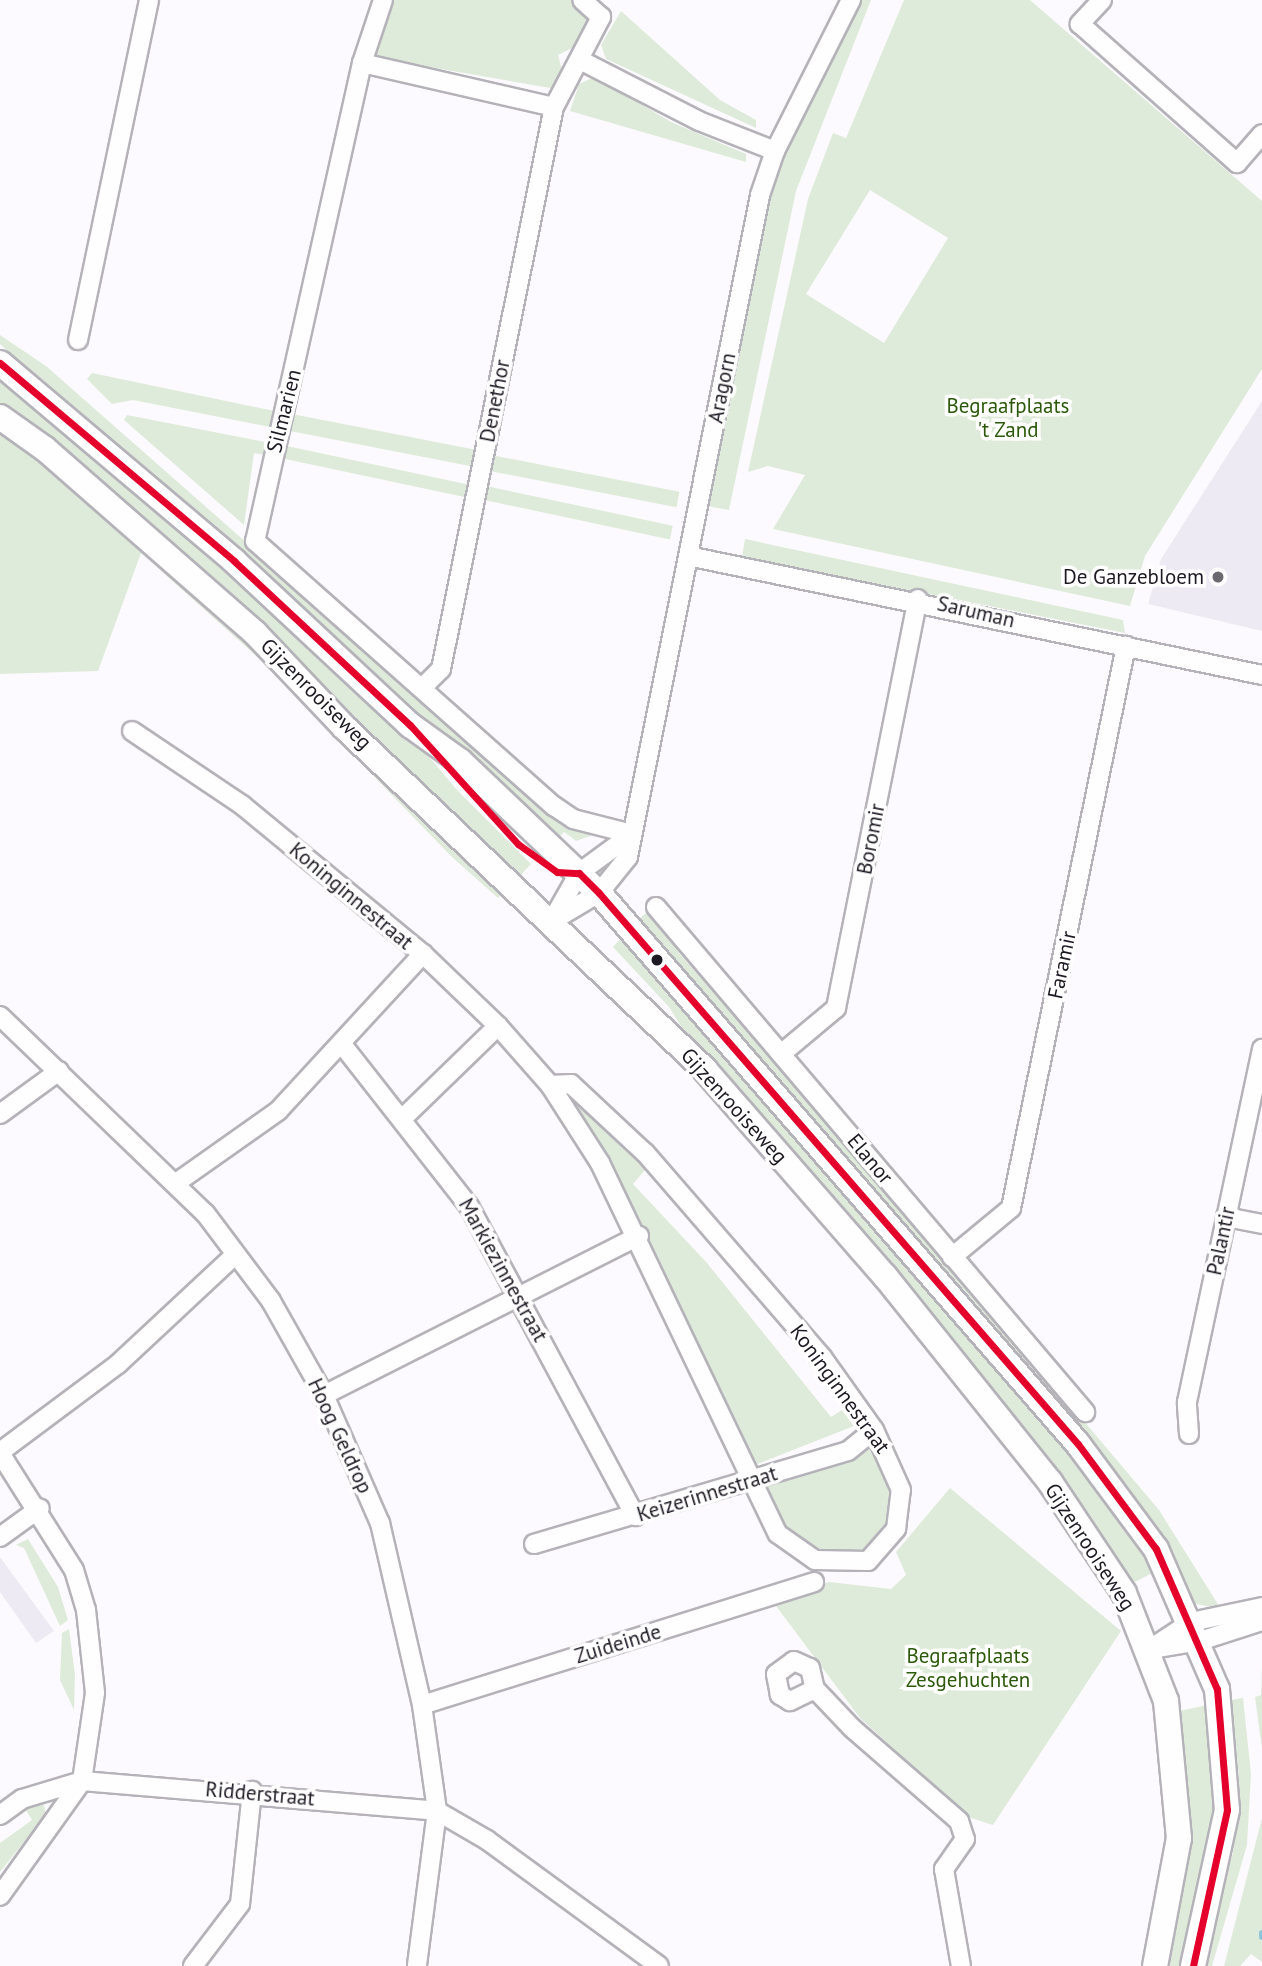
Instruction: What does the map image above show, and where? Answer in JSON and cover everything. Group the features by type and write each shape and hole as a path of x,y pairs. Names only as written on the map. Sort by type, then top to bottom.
{"main road":[{"name":"Gijzenrooiseweg","path":"0,363 234,561 599,893 1078,1444 1156,1549 1196,1632 1217,1689 1227,1810 1193,1966"},
{"name":"Gijzenrooiseweg","path":"0,417 45,449 255,633 345,728 552,921 705,1070 885,1276 1050,1482 1124,1592 1150,1648 1166,1701 1178,1784 1173,1885 1155,1966"}],"street":[{"path":"78,340 149,0"},
{"path":"383,0 362,62 554,107"},
{"path":"582,0 601,17"},
{"name":"Denethor","path":"422,688 441,668 554,107 582,61 610,0"},
{"name":"Aragorn","path":"552,921 599,893 628,857 760,195 775,150 851,0"},
{"path":"1102,0 1080,24 1237,163 1262,134"},
{"path":"582,61 699,121 775,150"},
{"name":"Silmarien","path":"362,62 255,541 422,688"},
{"name":"Saruman","path":"688,556 918,599 1262,675"},
{"name":"Boromir","path":"781,1054 836,1008 918,599"},
{"name":"Faramir","path":"952,1257 1011,1208 1126,646"},
{"path":"422,688 573,820 632,834"},
{"name":"Koninginnestraat","path":"132,730 242,805 423,954 498,1026 550,1085 639,1236 753,1480 765,1512 791,1549 847,1566 868,1562 896,1529 901,1490 874,1430 822,1357 645,1153 571,1084 550,1085"},
{"path":"552,921 579,873 632,834"},
{"name":"Elanor","path":"656,906 1085,1412"},
{"path":"176,1183 278,1111 423,954"},
{"name":"Hoog Geldrop","path":"0,1016 176,1183 271,1301 324,1395 380,1522 406,1615 437,1811 417,1966"},
{"path":"404,1117 498,1026"},
{"name":"Markiezinnestraat","path":"341,1043 404,1117 469,1206 635,1516"},
{"name":"Palantir","path":"1189,1434 1186,1402 1262,1049"},
{"path":"0,1114 59,1071"},
{"path":"1226,1217 1262,1224"},
{"path":"324,1395 521,1299 639,1236"},
{"path":"0,1896 82,1782 95,1693 86,1609 40,1508 0,1452 118,1364 235,1255"},
{"name":"Keizerinnestraat","path":"534,1544 848,1451 874,1430"},
{"path":"0,1537 40,1508"},
{"name":"Zuideinde","path":"422,1705 814,1582"},
{"path":"1150,1648 1262,1606"},
{"path":"1196,1632 1262,1620"},
{"path":"815,1689 959,1821 964,1839 944,1869 961,1966"},
{"name":"Ridderstraat","path":"0,1815 22,1799 82,1782 252,1791 437,1811"},
{"path":"192,1966 240,1904 252,1791"},
{"path":"437,1811 487,1840 659,1966"}],"shaded area":[{"path":"1262,401 1262,631 1148,604 1161,559"},
{"path":"0,1557 54,1631 36,1643 0,1592"}],"green space":[{"path":"393,0 577,0 592,13 574,47 558,55 563,74 556,89 372,57"},
{"path":"860,0 871,0 796,191 729,510 707,506 774,179 786,143"},
{"name":"Begraafplaats 't Zand","path":"904,0 1030,0 1262,201 1262,369 1145,556 1130,606 773,529 805,475 768,466 748,472 808,199 833,133 846,138","holes":["870,190 948,238 884,343 806,294"]},
{"path":"621,11 720,100 756,120 756,128 606,59 601,45"},
{"path":"594,77 671,122 746,154 746,162 570,111 579,84"},
{"path":"0,335 46,366 565,823 596,834 576,841 564,832 554,842 127,461 0,344"},
{"path":"0,370 394,715 457,790 531,864 519,877 217,590 0,410"},
{"path":"92,373 279,412 275,428 133,400 112,404 87,379"},
{"path":"292,414 479,450 476,467 289,431"},
{"path":"127,415 270,443 265,455 254,453 244,525 124,420"},
{"path":"0,424 261,646 504,893 498,898 451,856 263,662 141,553 98,671 0,674"},
{"path":"282,445 472,485 469,498 279,458"},
{"path":"491,455 679,492 676,507 488,471"},
{"path":"486,486 673,526 670,539 483,500"},
{"path":"745,539 1123,620 1125,633 742,557"},
{"path":"651,908 682,946 677,951 702,979 707,975 1159,1510 1221,1609 1196,1604 1186,1593 635,923"},
{"path":"626,932 1103,1487 1158,1570 1133,1583 1090,1516 928,1319 707,1069 669,1007 613,947"},
{"path":"572,1099 646,1169 633,1184 707,1263 831,1417 842,1410 854,1426 755,1465 641,1222"},
{"path":"874,1441 894,1485 891,1523 870,1551 833,1558 792,1542 760,1489"},
{"name":"Begraafplaats Zesgehuchten","path":"950,1488 1121,1631 993,1825 968,1817 860,1718 773,1602 829,1582 891,1589 906,1575 896,1552"},
{"path":"28,1539 58,1587 68,1620 60,1626 24,1548 16,1545"},
{"path":"69,1629 75,1675 74,1710 60,1680 62,1633"},
{"path":"1262,1665 1262,1749 1255,1697 1261,1695"},
{"path":"1243,1698 1251,1774 1247,1845 1212,1966 1200,1966 1233,1853 1239,1777 1231,1700"},
{"path":"1208,1705 1214,1825 1185,1966 1162,1966 1174,1712"},
{"path":"43,1802 46,1814 0,1872 0,1843 32,1820 24,1807"},
{"path":"1262,1818 1262,1962 1251,1954 1240,1966 1224,1966"}],"transit line":[{"path":"0,363 234,561 410,725 518,844 557,872 579,873 599,893 1078,1444 1156,1549 1217,1689 1227,1810 1193,1966"}],"place":[{"name":"De Ganzebloem","path":"1218,577"}]}
